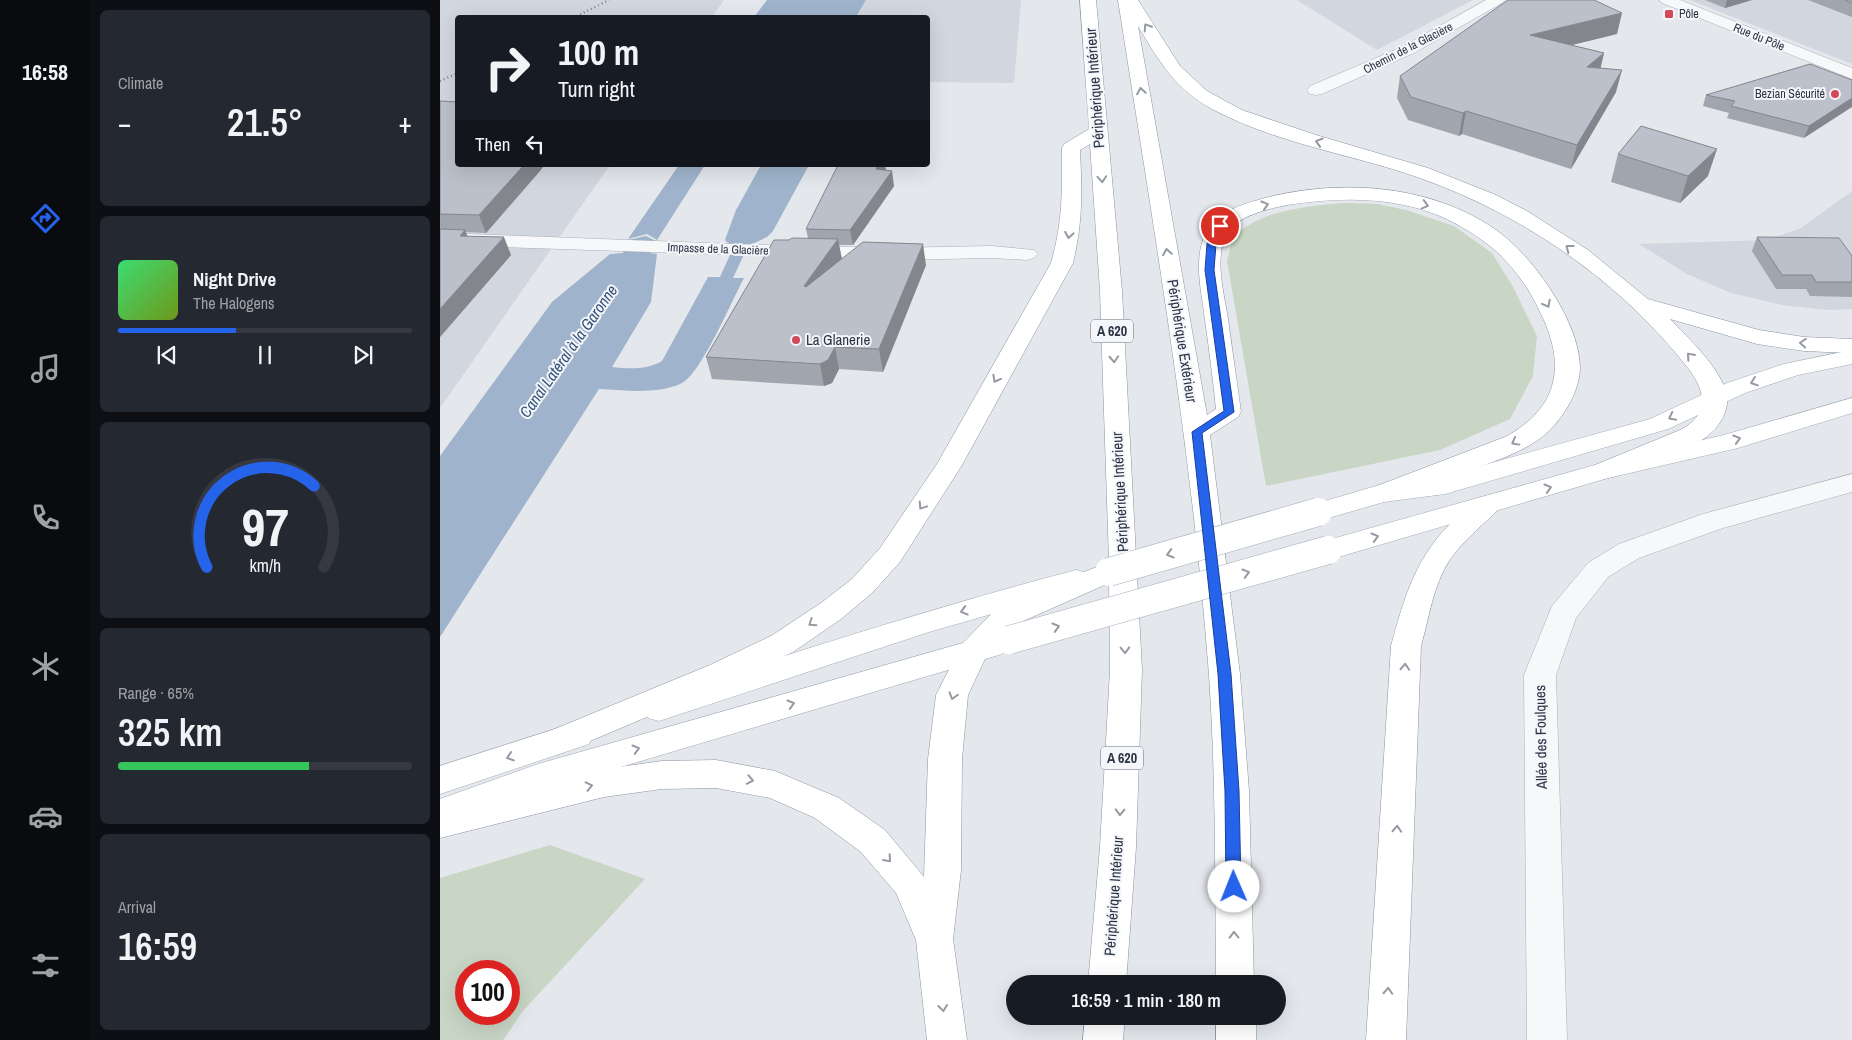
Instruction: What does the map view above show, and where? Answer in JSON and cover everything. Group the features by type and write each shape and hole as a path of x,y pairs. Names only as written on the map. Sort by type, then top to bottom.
{"main road":[{"name":"Périphérique Intérieur","path":"1088,0 1112,310 1126,670 1118,847 1108,975"},
{"name":"Périphérique Extérieur","path":"1126,0 1197,432 1224,674 1232,791 1235,975"},
{"path":"1130,0 1177,74 1211,101 1272,127 1455,184 1518,213 1604,274 1638,303 1682,346 1706,374 1716,397 1714,413 1704,427 1665,448 1604,471"},
{"path":"557,742 721,673 782,644 831,611 862,586 890,555 949,465 1062,263 1070,237 1072,214 1071,148 1098,131"},
{"path":"947,1040 935,940 942,870 945,759 952,695 973,652 1010,617 1109,572 1383,493 1514,443 1538,426 1552,411 1564,387 1568,368 1562,332 1543,296 1524,268 1504,247 1464,220 1437,208 1405,199 1370,195 1333,194 1294,198 1265,204 1239,214 1220,226 1211,244 1210,270 1229,412 1197,432"},
{"path":"1638,303 1757,337 1804,344 1852,346"},
{"path":"1383,493 1445,484 1659,424 1716,397 1792,369 1852,357"},
{"path":"440,780 894,632 1010,617 1328,550 1484,507 1604,471 1729,442 1852,405"},
{"path":"1386,1040 1406,646 1419,599 1435,561 1464,525 1484,507"},
{"path":"440,814 538,778 973,652"},
{"path":"440,823 604,783 662,775 716,774 775,785 827,808 873,841 909,883 935,940"},
{"path":"1103,1040 1104,1025"},
{"path":"1236,1025 1236,1040"}],"street":[{"name":"Chemin de la Glacière","path":"1316,90 1408,50 1497,0"},
{"name":"Rue du Pôle","path":"1667,0 1852,74"},
{"name":"Impasse de la Glacière","path":"440,239 762,251 1027,254"},
{"name":"Allée des Foulques","path":"1547,1040 1540,675 1563,614 1598,570 1629,552 1713,521 1852,482"}],"shaded area":[{"path":"440,0 724,0 713,15 455,15 455,167 609,167 440,408"},
{"path":"866,0 1021,0 1014,83 930,82 930,15 858,15"},
{"path":"1297,0 1473,0 1377,50"},
{"path":"1690,0 1852,0 1852,64"},
{"path":"1852,191 1852,309 1827,310 1782,305 1731,293 1687,274 1639,244 1768,240 1801,228"}],"green space":[{"path":"1345,203 1378,204 1406,210 1454,226 1492,253 1513,287 1537,336 1533,376 1510,419 1440,450 1266,486 1227,261 1230,250 1234,239 1242,229 1254,222 1285,211"},
{"path":"550,845 645,879 520,1015 520,960 455,960 455,1025 513,1025 503,1040 440,1040 440,878"}],"water":[{"path":"767,0 866,0 857,15 756,15"},
{"path":"678,167 704,167 657,240 647,234 628,239"},
{"name":"Canal Latéral à la Garonne","path":"760,167 808,167 773,231 767,237 748,246 733,278 744,278 707,352 690,377 673,387 662,389 641,391 599,389 440,637 440,456 552,302 610,254 623,253 628,240 646,236 656,241 650,253 657,254 651,302 612,367 644,367 662,361 708,277 720,277 734,246 725,240 736,210"}],"building":[{"path":"1508,0 1594,0 1622,13 1530,35 1604,53 1587,67 1622,70 1577,145 1466,111 1463,113 1411,97 1400,76"},
{"path":"1810,64 1852,80 1852,98 1809,126 1731,106 1735,101 1706,95"},
{"path":"440,101 455,102 455,167 522,167 479,215 440,214"},
{"path":"1641,126 1717,149 1688,176 1618,154"},
{"path":"837,167 877,167 876,169 892,171 850,230 806,229"},
{"path":"440,229 465,230 460,236 504,237 440,309"},
{"path":"1757,237 1839,238 1852,256 1852,282 1816,282 1812,275 1782,275"},
{"path":"792,238 838,239 804,286 806,287 863,242 923,244 879,349 835,347 828,360 820,364 706,357 774,240 789,240"}],"railway":[{"path":"579,15 609,0"},
{"path":"440,81 455,74"}],"place":[{"name":"Pôle","path":"1669,14"},
{"name":"Bezian Sécurité","path":"1835,94"},
{"name":"La Glanerie","path":"796,340"}],"route":[{"path":"1220,226 1211,244 1210,270 1229,412 1197,432 1224,674 1232,791 1234,887"}]}
